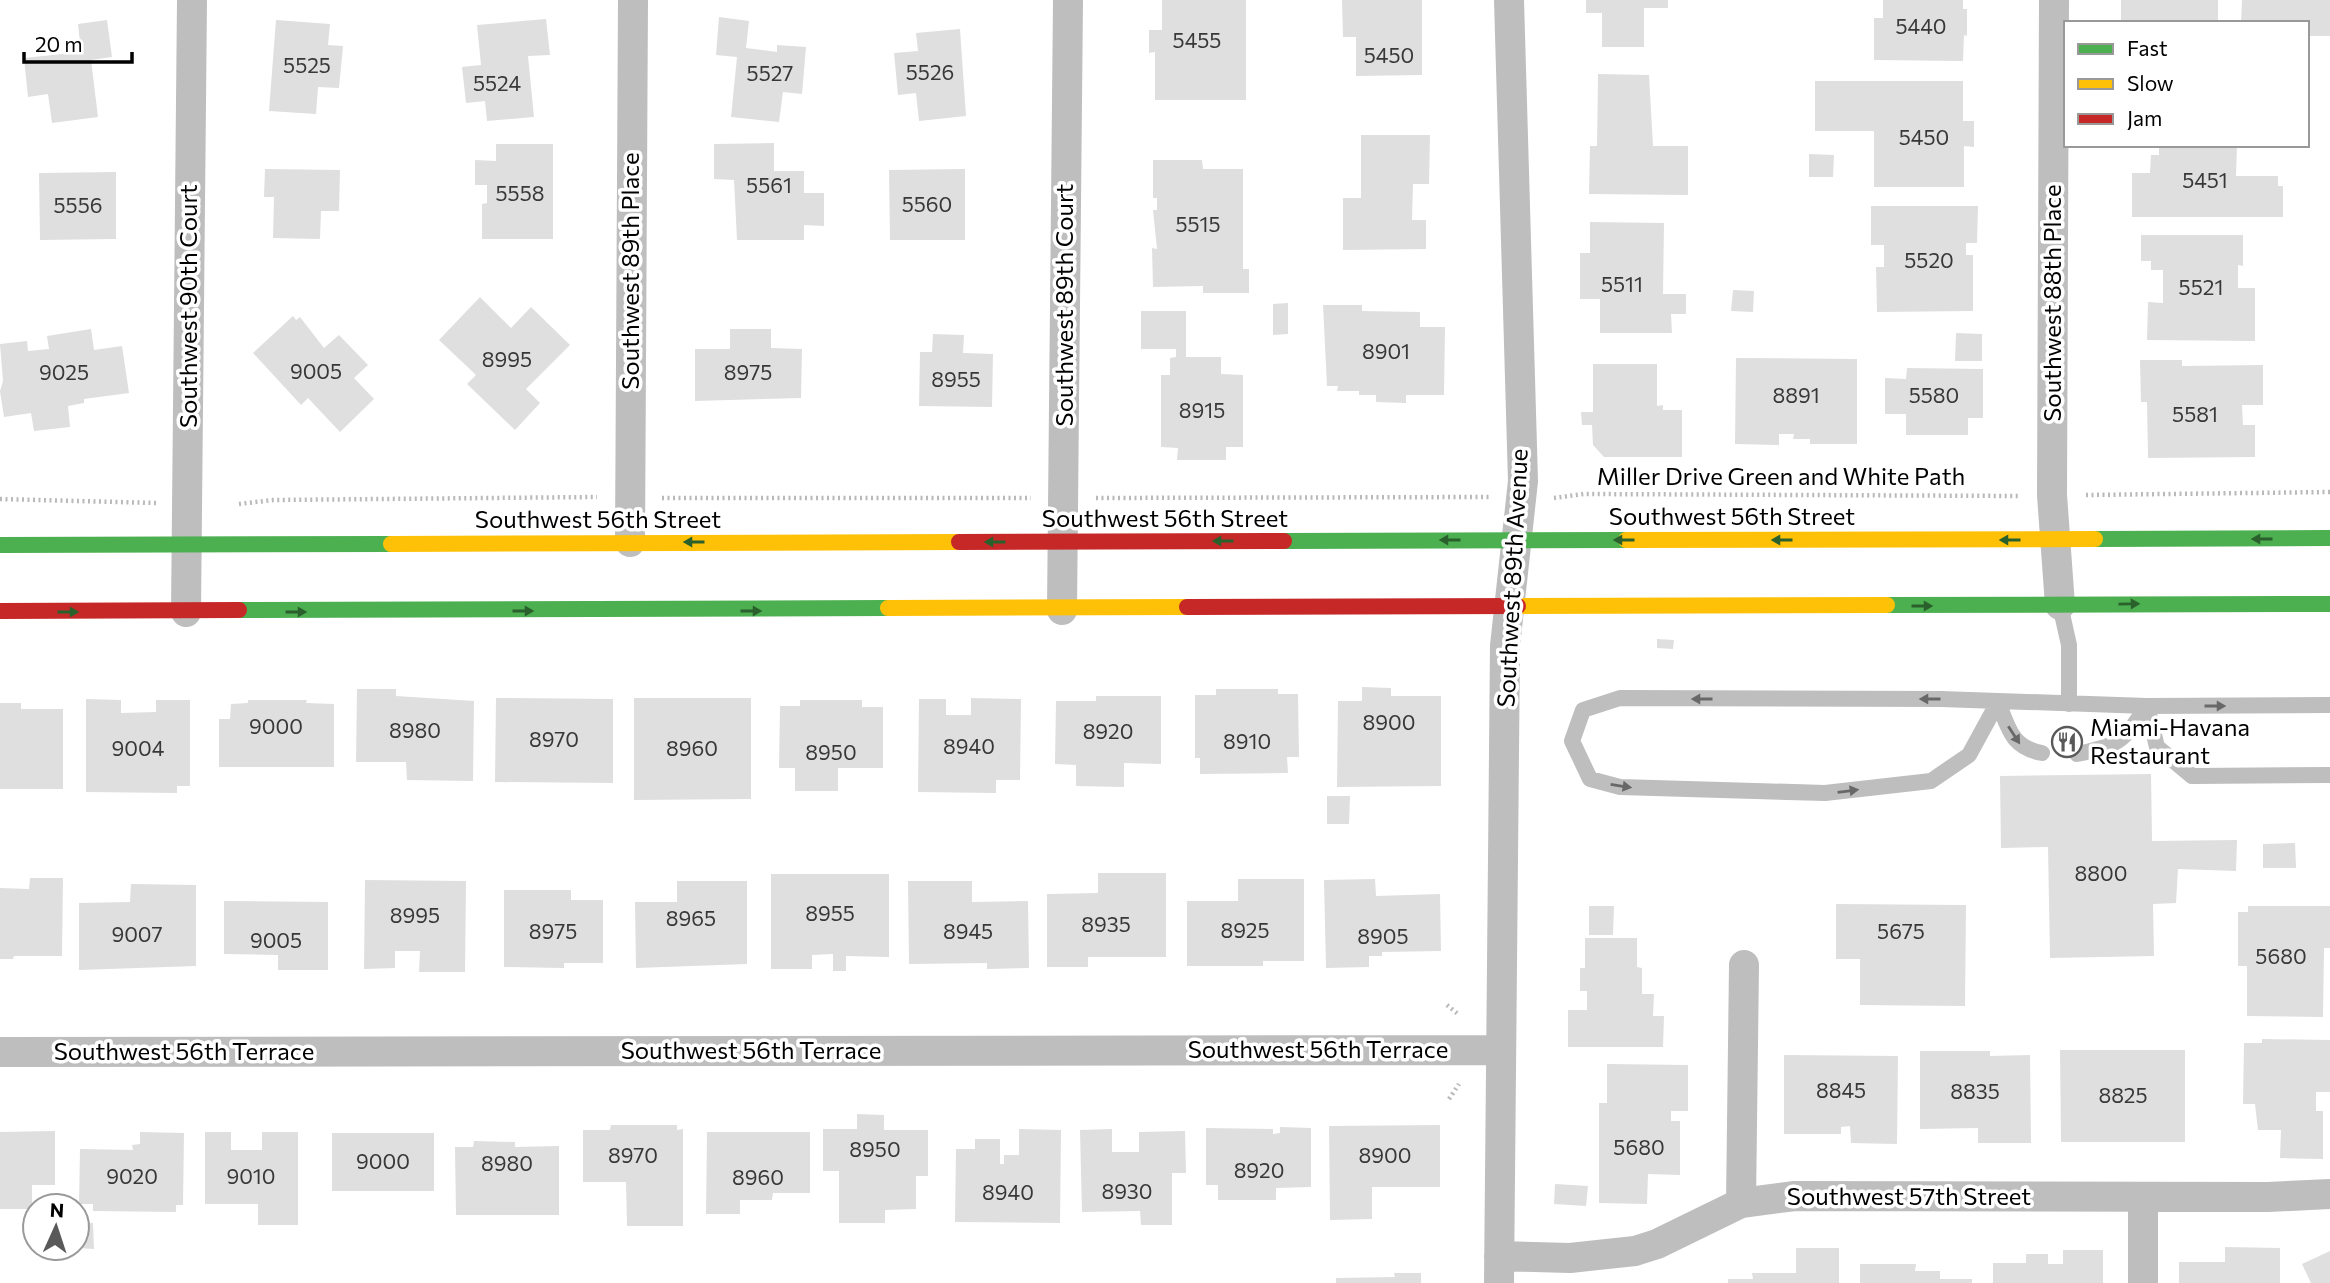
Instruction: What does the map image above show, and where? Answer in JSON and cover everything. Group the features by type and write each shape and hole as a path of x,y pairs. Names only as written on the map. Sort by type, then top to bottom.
{"main road":[{"name":"Southwest 56th Street","path":"0,545 2330,538"},
{"path":"0,611 1062,610 2330,604"}],"street":[{"name":"Southwest 90th Court","path":"186,612 192,0"},
{"name":"Southwest 89th Place","path":"630,542 632,0"},
{"name":"Southwest 89th Court","path":"1062,610 1068,0"},
{"name":"Southwest 89th Avenue","path":"1499,1270 1507,608 1519,539 1523,481 1509,0"},
{"name":"Southwest 88th Place","path":"2054,0 2052,495 2060,605"},
{"path":"1741,1203 1744,965"},
{"name":"Southwest 56th Terrace","path":"0,1052 1501,1050"},
{"name":"Southwest 57th Street","path":"1499,1270 1635,1251 1657,1244 1741,1203 1795,1196 2143,1197 2330,1194"},
{"path":"2143,1197 2143,1283"}],"lane":[{"path":"2060,605 2069,645 2069,704"},
{"path":"1998,702 1969,755 1931,781 1825,793 1620,787 1590,779 1572,741 1583,710 1619,698 1941,699 2147,706 2330,705"},
{"path":"1998,702 2012,737 2025,750 2042,753"},
{"path":"2077,754 2109,748 2129,732 2147,706"},
{"path":"2147,706 2157,747 2192,776 2330,775"}],"path":[{"path":"2100,495 2330,492"},
{"name":"Miller Drive Green and White Path","path":"1559,498 1584,494 2003,496"},
{"path":"239,504 273,500 582,497"},
{"path":"1114,498 1499,497"},
{"path":"678,498 1017,498"},
{"path":"0,499 114,500 138,503"},
{"path":"1447,1005 1458,1014"},
{"path":"1449,1099 1459,1083"}],"building":[{"path":"1162,0 1246,0 1246,100 1155,100 1155,52 1149,53 1149,30 1162,30"},
{"path":"1342,0 1422,0 1422,75 1356,76 1356,37 1343,37"},
{"path":"1586,0 1668,0 1668,8 1644,8 1644,47 1602,47 1602,13 1586,13"},
{"path":"1883,0 1963,0 1963,9 1967,9 1967,36 1964,35 1963,61 1874,60 1874,18 1883,18"},
{"path":"2121,0 2218,0 2218,20 2121,21"},
{"path":"2242,0 2330,0 2330,36 2309,36 2309,21 2241,21"},
{"path":"719,17 749,21 746,48 777,52 777,45 806,47 802,94 783,92 779,122 731,117 737,57 716,55"},
{"path":"546,19 550,55 528,56 534,117 487,121 485,101 466,103 462,67 481,65 477,25"},
{"path":"107,20 112,57 91,60 98,117 52,123 48,94 28,97 24,58 81,52 78,24"},
{"path":"276,20 330,24 328,45 343,46 339,88 318,87 316,114 269,111"},
{"path":"960,29 966,116 919,121 916,93 898,95 894,53 918,51 916,33"},
{"path":"1598,74 1649,75 1653,146 1688,146 1688,195 1589,194 1590,146 1597,146"},
{"path":"1815,81 1963,81 1963,121 1974,121 1974,147 1964,146 1964,187 1874,187 1874,131 1815,131"},
{"path":"1361,135 1430,135 1429,184 1413,184 1412,220 1426,220 1426,249 1343,250 1343,198 1361,198"},
{"path":"774,143 774,171 804,171 804,193 824,193 824,226 804,225 804,240 737,240 734,180 714,179 714,144"},
{"path":"496,144 553,144 553,239 482,239 482,204 487,203 487,185 475,185 475,160 496,161"},
{"path":"2159,147 2237,147 2236,176 2278,176 2278,186 2283,186 2283,217 2132,217 2132,173 2150,173 2151,155 2159,155"},
{"path":"1809,154 1834,155 1833,177 1809,177"},
{"path":"1153,160 1202,160 1203,169 1243,169 1243,269 1249,269 1249,293 1203,293 1203,286 1153,287 1152,248 1157,249 1153,210 1157,210 1157,198 1153,198"},
{"path":"265,169 340,170 339,211 321,211 320,239 273,238 274,197 264,197"},
{"path":"965,169 965,240 890,240 889,170"},
{"path":"116,172 116,239 40,240 39,173"},
{"path":"1871,206 1978,206 1977,243 1966,243 1966,255 1973,255 1973,311 1877,312 1876,267 1884,267 1884,245 1871,245"},
{"path":"1590,222 1664,223 1663,294 1686,294 1686,314 1671,314 1672,333 1600,333 1600,299 1580,299 1580,253 1590,253"},
{"path":"2141,235 2243,235 2243,266 2238,265 2238,288 2255,288 2255,341 2147,340 2148,302 2163,303 2163,270 2151,270 2151,261 2141,261"},
{"path":"1733,290 1754,291 1753,312 1731,311"},
{"path":"480,297 511,328 531,307 570,345 526,389 540,403 515,430 467,384 476,375 439,340"},
{"path":"1288,303 1288,334 1273,335 1273,304"},
{"path":"1323,305 1362,305 1362,311 1420,312 1420,327 1445,327 1444,395 1406,395 1406,403 1376,402 1376,395 1359,395 1359,391 1337,391 1338,386 1327,386"},
{"path":"1141,311 1186,311 1186,357 1221,357 1221,374 1243,375 1243,447 1226,447 1226,460 1177,460 1178,448 1161,447 1161,375 1170,375 1170,358 1176,357 1176,349 1141,349"},
{"path":"293,316 296,320 300,317 324,348 339,335 368,365 354,378 374,399 340,432 308,398 301,405 253,353"},
{"path":"91,329 94,350 122,346 129,393 84,399 84,403 68,406 70,427 34,431 31,413 4,417 0,391 3,381 0,344 27,341 28,351 49,349 47,336"},
{"path":"730,329 771,329 771,348 802,349 801,398 695,401 695,349 730,349"},
{"path":"1956,333 1982,334 1982,361 1955,361"},
{"path":"933,334 964,335 963,353 993,354 992,407 919,406 920,352 932,352"},
{"path":"1736,358 1857,359 1857,444 1810,444 1810,439 1793,439 1794,434 1779,434 1779,445 1735,444"},
{"path":"2140,360 2182,360 2182,366 2263,365 2263,405 2242,405 2243,425 2255,425 2255,457 2148,458 2147,402 2141,402"},
{"path":"1593,364 1657,364 1657,406 1663,405 1663,410 1682,410 1682,457 1604,457 1593,445 1592,425 1582,425 1581,412 1593,412"},
{"path":"1907,368 1983,369 1983,418 1968,418 1968,435 1906,435 1906,414 1885,414 1885,378 1906,379"},
{"path":"1657,639 1674,640 1673,649 1657,648"},
{"path":"1362,687 1391,688 1391,696 1441,696 1441,786 1337,787 1338,701 1362,701"},
{"path":"357,689 396,689 396,696 474,701 473,781 407,780 406,762 356,762"},
{"path":"1216,689 1278,689 1278,694 1298,694 1299,757 1287,757 1288,773 1200,774 1200,758 1195,758 1195,695 1216,695"},
{"path":"1096,696 1161,696 1161,764 1124,763 1124,787 1076,786 1076,765 1055,764 1056,701 1096,701"},
{"path":"496,698 613,699 613,783 495,782"},
{"path":"634,698 751,698 751,799 634,800"},
{"path":"971,698 1021,699 1020,780 996,780 996,793 918,792 919,699 946,699 946,715 971,715"},
{"path":"86,699 121,700 121,713 156,712 156,700 190,700 190,786 177,786 177,793 86,792"},
{"path":"248,700 307,700 306,703 334,704 334,767 219,767 219,719 230,719 231,704 248,703"},
{"path":"800,700 862,700 862,707 883,707 883,768 838,768 838,791 795,791 795,768 779,768 780,706 800,706"},
{"path":"0,703 21,703 21,709 63,709 63,789 0,789"},
{"path":"2151,774 2152,841 2237,840 2236,871 2178,869 2176,903 2153,904 2154,956 2050,958 2048,847 2001,848 2000,776"},
{"path":"1327,796 1350,796 1349,824 1327,824"},
{"path":"2295,843 2296,868 2263,868 2263,844"},
{"path":"1098,873 1166,873 1166,957 1088,957 1088,967 1047,967 1047,894 1098,893"},
{"path":"771,874 889,874 889,957 846,956 846,971 833,971 833,954 812,955 812,969 771,969"},
{"path":"30,878 63,878 62,956 14,956 13,959 0,959 0,888 29,889"},
{"path":"1238,879 1304,879 1304,961 1263,961 1263,966 1187,966 1187,901 1238,901"},
{"path":"1375,879 1376,896 1440,894 1441,951 1382,952 1382,956 1369,956 1369,967 1326,968 1324,880"},
{"path":"365,880 466,881 465,972 419,972 420,951 395,951 395,968 364,969"},
{"path":"677,881 747,881 747,964 636,968 635,902 677,902"},
{"path":"908,881 972,881 972,902 1028,901 1029,968 987,969 987,963 909,964"},
{"path":"131,884 196,885 196,966 79,970 79,903 130,902"},
{"path":"504,890 571,890 571,900 603,900 603,963 564,963 564,968 504,967"},
{"path":"224,901 328,902 328,970 278,970 278,955 224,954"},
{"path":"1836,904 1966,905 1965,1006 1860,1005 1860,959 1836,959"},
{"path":"1589,906 1614,906 1613,935 1589,935"},
{"path":"2248,906 2330,906 2330,948 2324,948 2323,1017 2247,1016 2247,966 2238,966 2238,912 2248,912"},
{"path":"1585,938 1637,938 1637,967 1642,968 1642,994 1654,994 1653,1016 1664,1016 1663,1047 1568,1047 1568,1010 1587,1010 1587,991 1580,991 1580,968 1585,968"},
{"path":"2262,1039 2330,1040 2330,1092 2316,1092 2316,1111 2323,1111 2323,1159 2280,1158 2281,1130 2258,1130 2255,1104 2243,1104 2244,1043 2262,1043"},
{"path":"2060,1050 2185,1050 2185,1142 2061,1142"},
{"path":"1920,1051 1990,1051 1990,1056 2030,1055 2031,1143 1978,1143 1978,1128 1920,1129"},
{"path":"1784,1055 1898,1056 1897,1144 1851,1143 1850,1126 1841,1127 1841,1134 1784,1134"},
{"path":"1607,1064 1688,1065 1688,1111 1671,1111 1671,1121 1680,1121 1680,1175 1648,1174 1647,1204 1599,1203 1599,1103 1607,1103"},
{"path":"857,1114 884,1115 884,1130 928,1130 928,1176 916,1176 916,1209 885,1210 885,1223 839,1223 839,1171 823,1171 823,1129 857,1129"},
{"path":"611,1125 677,1125 677,1130 683,1129 683,1226 627,1226 626,1182 583,1182 583,1130 610,1130"},
{"path":"1440,1125 1440,1187 1372,1187 1372,1219 1330,1220 1329,1126"},
{"path":"1280,1127 1311,1128 1311,1187 1276,1188 1276,1200 1218,1200 1218,1185 1206,1185 1206,1128 1273,1129 1273,1134 1280,1133"},
{"path":"1019,1129 1061,1130 1060,1223 955,1222 956,1149 975,1149 975,1139 1000,1139 1000,1164 1004,1164 1004,1155 1019,1155"},
{"path":"1112,1129 1112,1152 1139,1152 1139,1132 1185,1131 1186,1173 1172,1173 1172,1225 1141,1225 1140,1211 1082,1212 1080,1130"},
{"path":"55,1131 55,1185 32,1185 32,1192 21,1192 21,1209 0,1209 0,1132"},
{"path":"140,1132 184,1133 183,1205 176,1205 176,1212 93,1211 91,1192 79,1192 80,1149 133,1150 132,1145 140,1144"},
{"path":"205,1132 231,1132 231,1150 262,1150 262,1132 298,1132 298,1225 258,1225 258,1204 205,1204"},
{"path":"707,1132 810,1132 810,1193 773,1193 772,1200 740,1200 740,1214 706,1214"},
{"path":"332,1133 434,1133 434,1191 332,1191"},
{"path":"474,1141 515,1142 515,1147 559,1146 559,1215 456,1215 455,1147 473,1147"},
{"path":"1555,1184 1588,1186 1586,1206 1554,1204"},
{"path":"91,1223 93,1223 94,1249 91,1249"},
{"path":"2225,1247 2280,1248 2280,1283 2179,1283 2179,1262 2225,1262"},
{"path":"1796,1248 1839,1248 1839,1283 1728,1283 1728,1279 1753,1279 1752,1273 1796,1273"},
{"path":"2063,1250 2103,1250 2103,1283 1993,1283 1993,1263 2026,1263 2026,1254 2048,1254 2048,1264 2063,1264"},
{"path":"2330,1251 2330,1283 2311,1283 2302,1264"},
{"path":"1860,1264 1916,1264 1915,1271 1940,1271 1940,1279 1972,1279 1972,1283 1860,1283"},
{"path":"1394,1273 1421,1273 1421,1283 1336,1283 1336,1278 1395,1277"}],"traffic: fast":[{"path":"2095,539 2330,538"},
{"path":"1284,541 1626,540"},
{"path":"0,545 391,544"},
{"path":"1887,605 2330,604"},
{"path":"239,610 888,608"}],"traffic: slow":[{"path":"1626,540 2095,539"},
{"path":"391,544 959,542"},
{"path":"1518,606 1887,605"},
{"path":"888,608 1187,607"}],"traffic: jam":[{"path":"959,542 1284,541"},
{"path":"1187,607 1518,606"},
{"path":"0,611 239,610"}],"place":[{"name":"Miami-Havana Restaurant","path":"2067,742"}]}
